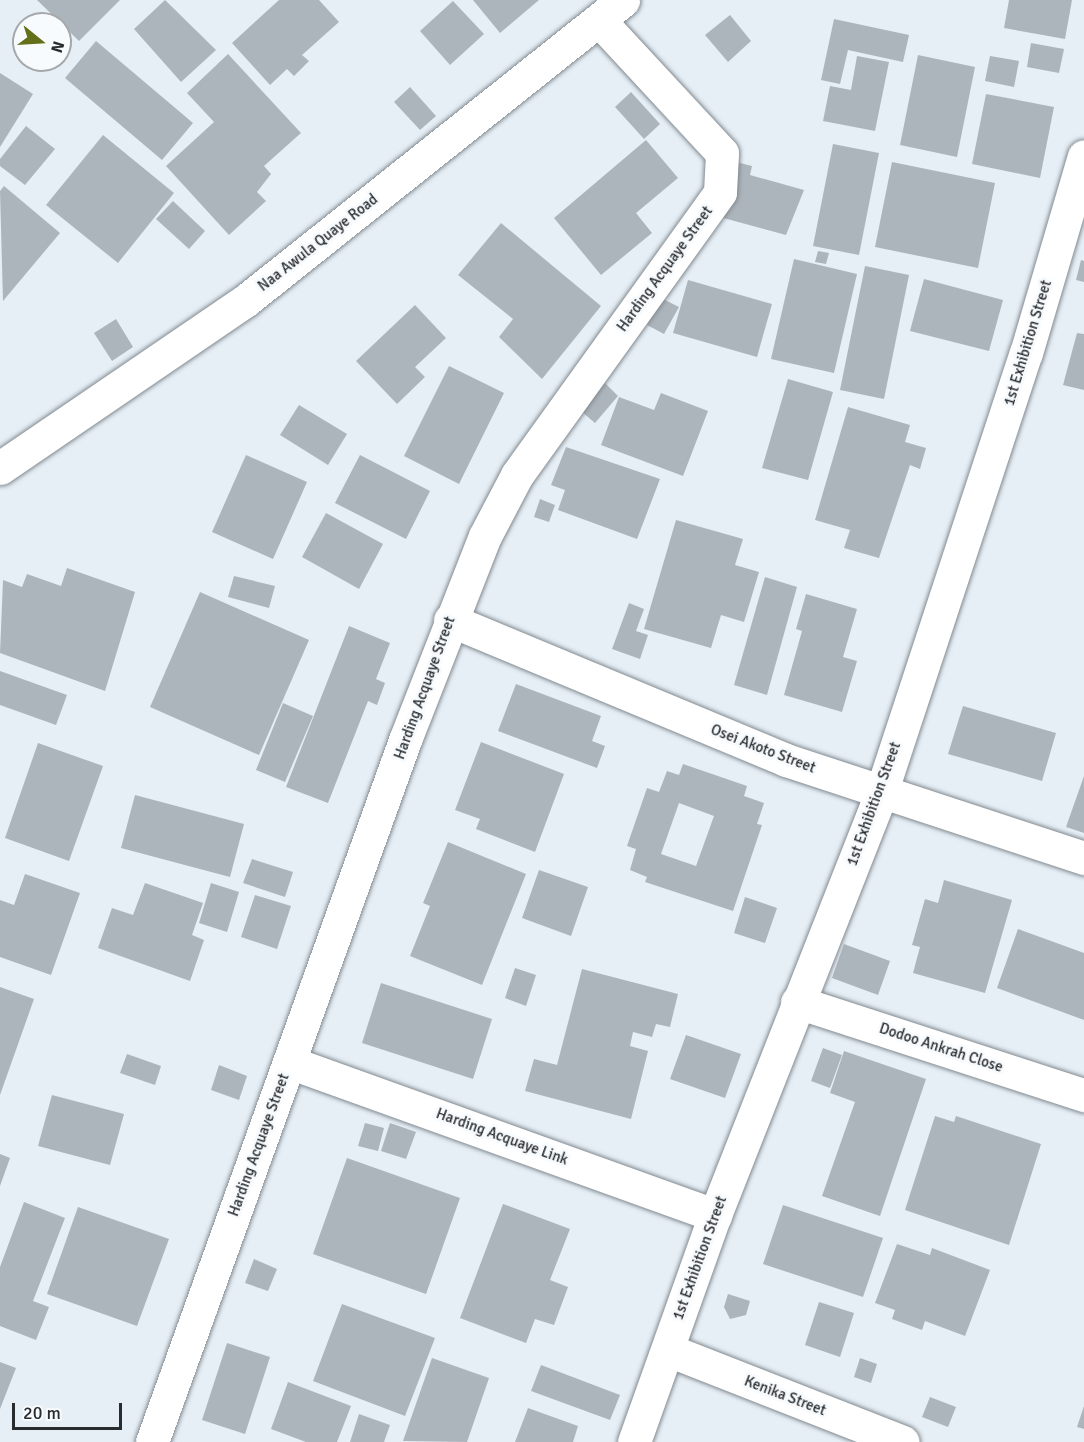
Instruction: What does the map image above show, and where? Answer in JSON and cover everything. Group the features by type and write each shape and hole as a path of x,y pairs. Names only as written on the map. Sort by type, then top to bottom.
{"street":[{"name":"Naa Awula Quaye Road","path":"0,468 245,301 611,10"},
{"name":"Harding Acquaye Street","path":"152,1442 450,620 517,475 720,192 722,153 611,10"},
{"name":"1st Exhibition Street","path":"634,1442 715,1215 881,793 1026,353 1084,156"},
{"name":"Osei Akoto Street","path":"450,620 786,760 1084,858"},
{"name":"Dodoo Ankrah Close","path":"797,1002 1084,1095"},
{"name":"Harding Acquaye Link","path":"289,1062 715,1215"},
{"name":"Kenika Street","path":"668,1350 903,1442"}],"building":[{"path":"37,0 120,0 79,41 72,34 72,12 49,12"},
{"path":"165,0 216,50 181,82 134,29"},
{"path":"279,0 319,0 339,22 302,55 309,61 294,76 287,69 270,85 232,43"},
{"path":"473,0 539,0 500,33"},
{"path":"1009,0 1072,0 1065,39 1004,28"},
{"path":"453,1 484,34 450,65 420,31"},
{"path":"730,15 751,41 728,62 705,35"},
{"path":"834,19 909,35 903,62 848,50 840,84 821,80"},
{"path":"96,41 193,123 162,160 65,78"},
{"path":"1031,43 1064,49 1059,73 1027,67"},
{"path":"228,54 301,133 264,166 271,174 257,192 266,201 229,235 166,166 214,122 187,93"},
{"path":"918,55 975,67 957,157 900,145"},
{"path":"857,56 889,62 875,131 823,121 830,86 851,90"},
{"path":"990,56 1019,61 1014,87 985,81"},
{"path":"0,73 33,94 0,147"},
{"path":"410,87 436,116 420,130 394,102"},
{"path":"631,92 660,124 644,139 615,107"},
{"path":"986,94 1054,107 1040,178 972,164"},
{"path":"26,126 55,149 25,185 0,166 0,159"},
{"path":"103,135 174,193 118,263 46,205"},
{"path":"646,140 678,178 636,213 652,233 601,275 554,218"},
{"path":"833,144 879,153 859,255 813,246"},
{"path":"732,161 752,166 750,175 804,190 786,235 716,216"},
{"path":"892,162 995,183 978,268 875,247"},
{"path":"4,186 60,233 3,301 0,191"},
{"path":"173,201 205,231 189,249 156,219"},
{"path":"501,223 601,306 542,379 499,337 513,319 458,275"},
{"path":"818,251 829,253 826,264 815,262"},
{"path":"794,259 857,274 834,373 771,359"},
{"path":"1081,260 1084,261 1084,282 1076,280"},
{"path":"865,266 909,275 884,399 840,390"},
{"path":"924,279 1003,300 989,351 910,331"},
{"path":"688,280 772,304 757,357 673,333"},
{"path":"661,298 679,307 664,334 647,325"},
{"path":"415,305 446,338 415,367 425,377 397,404 356,361"},
{"path":"116,319 133,347 112,361 94,333"},
{"path":"1077,333 1084,334 1084,390 1063,385"},
{"path":"449,366 504,393 459,484 404,456"},
{"path":"788,379 833,392 808,480 762,468"},
{"path":"605,383 618,396 595,423 581,411"},
{"path":"661,393 708,411 683,476 601,445 619,397 654,410"},
{"path":"299,405 347,434 328,465 280,435"},
{"path":"848,407 910,425 905,442 926,448 920,469 910,465 879,558 844,548 850,530 815,520"},
{"path":"566,447 660,479 637,539 558,510 565,490 551,485"},
{"path":"246,455 307,482 273,559 212,532"},
{"path":"360,455 430,491 406,539 335,503"},
{"path":"540,499 555,505 549,522 534,517"},
{"path":"326,513 383,544 359,589 302,557"},
{"path":"676,520 743,539 735,565 759,572 744,622 721,615 711,648 644,629"},
{"path":"67,568 135,592 105,691 0,653 3,580 22,587 27,574 61,586"},
{"path":"234,576 275,586 269,608 228,597"},
{"path":"765,577 797,587 767,695 734,685"},
{"path":"200,592 309,640 259,755 150,707"},
{"path":"806,594 857,609 843,657 857,661 842,712 784,695 802,631 796,629"},
{"path":"629,603 644,609 636,631 648,635 640,659 612,649"},
{"path":"349,626 390,643 376,679 385,683 377,705 368,701 328,803 286,787"},
{"path":"0,671 67,695 56,725 0,705"},
{"path":"516,684 601,716 592,741 605,746 597,768 498,731"},
{"path":"283,703 313,716 285,782 256,770"},
{"path":"963,706 1056,733 1042,781 948,754"},
{"path":"481,742 564,774 535,852 476,829 480,819 455,810"},
{"path":"38,743 103,766 69,861 5,838"},
{"path":"683,764 747,786 744,796 764,803 757,824 762,825 733,911 645,882 647,877 630,870 636,849 627,846 647,788 659,792 667,771 679,775","holes":["679,803 714,816 696,866 661,854"]},
{"path":"1084,776 1084,833 1066,827"},
{"path":"135,795 244,824 230,877 121,848"},
{"path":"448,842 526,874 482,985 410,956 430,906 423,903"},
{"path":"252,859 293,872 285,897 243,883"},
{"path":"539,870 588,887 571,936 522,918"},
{"path":"25,874 80,893 51,975 0,957 0,900 14,905"},
{"path":"944,880 1012,900 985,993 913,973 920,947 912,945 925,899 938,903"},
{"path":"145,883 203,903 192,935 204,940 190,981 98,948 112,908 133,915"},
{"path":"211,883 239,892 227,932 199,923"},
{"path":"255,895 291,906 277,949 241,937"},
{"path":"745,897 777,908 765,943 734,933"},
{"path":"1018,929 1084,953 1084,1020 997,988"},
{"path":"844,944 890,961 878,995 832,978"},
{"path":"515,968 536,975 526,1006 505,998"},
{"path":"582,969 678,994 670,1027 656,1024 652,1037 633,1032 630,1046 648,1051 631,1119 525,1091 534,1059 557,1065"},
{"path":"381,983 492,1019 473,1079 362,1043"},
{"path":"0,987 34,999 0,1095"},
{"path":"686,1035 741,1054 725,1098 670,1079"},
{"path":"823,1048 842,1055 830,1088 811,1081"},
{"path":"844,1051 926,1079 880,1216 822,1196 855,1102 830,1093"},
{"path":"127,1054 161,1066 155,1085 120,1073"},
{"path":"219,1065 247,1076 239,1100 211,1090"},
{"path":"52,1095 124,1114 110,1165 38,1146"},
{"path":"935,1116 954,1122 956,1116 1041,1144 1009,1245 905,1210"},
{"path":"365,1123 384,1128 378,1151 358,1146"},
{"path":"390,1123 416,1132 406,1159 381,1151"},
{"path":"0,1154 10,1158 0,1186"},
{"path":"347,1158 460,1198 426,1294 313,1254"},
{"path":"24,1202 65,1218 33,1301 49,1307 36,1340 0,1326 0,1267"},
{"path":"503,1204 570,1229 550,1280 568,1287 554,1325 535,1319 526,1343 460,1318"},
{"path":"783,1205 883,1238 863,1297 763,1264"},
{"path":"78,1207 169,1239 137,1326 47,1294"},
{"path":"897,1244 930,1255 932,1248 990,1270 965,1336 925,1321 922,1330 892,1319 895,1310 875,1303"},
{"path":"254,1259 277,1269 268,1291 245,1283"},
{"path":"728,1294 750,1301 746,1315 730,1319 724,1307"},
{"path":"819,1302 854,1313 840,1357 805,1345"},
{"path":"342,1304 435,1338 405,1416 313,1381"},
{"path":"227,1343 270,1357 245,1434 202,1420"},
{"path":"432,1358 489,1378 467,1442 403,1441"},
{"path":"860,1358 877,1364 871,1383 854,1377"},
{"path":"0,1362 16,1368 0,1409"},
{"path":"541,1365 620,1395 610,1420 531,1391"},
{"path":"288,1382 351,1406 337,1442 306,1442 271,1429"},
{"path":"930,1397 956,1407 948,1427 922,1417"},
{"path":"1084,1406 1084,1429 1077,1427"},
{"path":"528,1408 578,1426 573,1442 515,1442"},
{"path":"359,1414 390,1425 384,1442 350,1442"}]}
